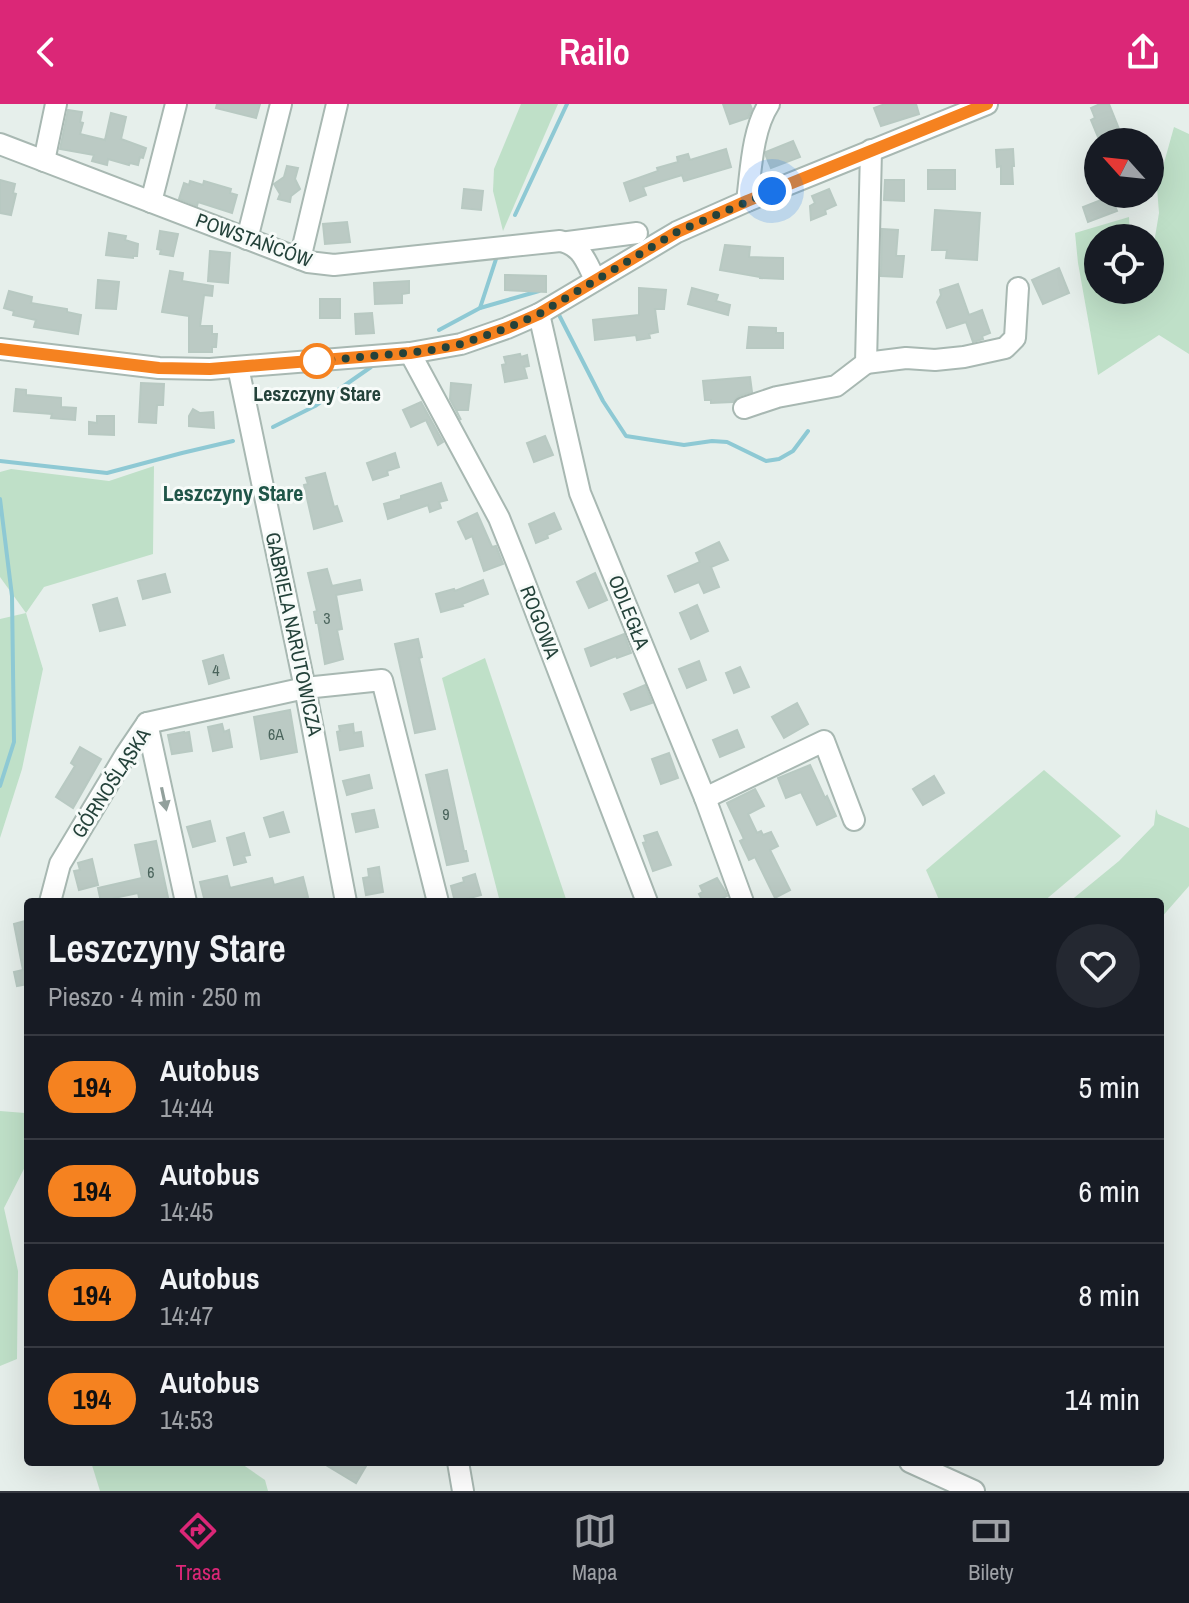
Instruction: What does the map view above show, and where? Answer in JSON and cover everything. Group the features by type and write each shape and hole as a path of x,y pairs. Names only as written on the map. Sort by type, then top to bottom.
{"street":[{"path":"44,161 56,104"},
{"path":"151,202 176,104"},
{"path":"247,239 281,104"},
{"path":"300,259 337,104"},
{"path":"747,201 754,146 769,104"},
{"path":"0,349 159,368 238,367 410,353 461,344 539,314 677,232 987,104"},
{"name":"POWSTAŃCÓW","path":"0,144 317,264 334,265 637,233"},
{"path":"866,363 871,150"},
{"path":"568,242 580,250 595,279"},
{"path":"744,408 777,397 836,386 866,363 906,358 935,360 964,357 1005,348 1015,338 1018,288"},
{"name":"ODLEGŁA","path":"539,314 580,493 705,798 742,898"},
{"name":"ROGOWA","path":"410,353 499,518 645,898"},
{"name":"GABRIELA NARUTOWICZA","path":"238,367 345,898"},
{"name":"GÓRNOŚLĄSKA","path":"51,898 60,864 147,723 305,688 382,680 437,898"},
{"path":"147,723 185,898"},
{"path":"705,798 824,741 854,820"},
{"path":"459,1466 463,1491"},
{"path":"919,1466 974,1491"}],"green space":[{"path":"521,104 558,104 503,231 493,191 494,169"},
{"path":"1174,127 1189,134 1189,354 1159,335 1098,375 1085,304 1164,304 1164,224 1157,224 1159,208 1164,208 1164,163"},
{"path":"1129,217 1129,224 1105,224"},
{"path":"1084,230 1084,297 1078,263 1075,233"},
{"path":"154,466 153,554 44,587 26,613 0,577 0,472 11,469 109,481"},
{"path":"26,613 43,669 22,769 0,838 0,619"},
{"path":"485,658 566,898 499,898 442,678"},
{"path":"1044,770 1121,836 1048,898 938,898 926,870"},
{"path":"1156,809 1158,814 1189,828 1189,886 1164,914 1164,898 1074,898 1119,861 1154,825"},
{"path":"0,1111 24,1113 24,1169 4,1208 18,1271 17,1359 0,1366"},
{"path":"92,1466 245,1466 265,1480 268,1491 100,1491"}],"building":[{"path":"217,104 260,104 256,118 216,108"},
{"path":"723,104 750,104 752,109 748,118 730,124"},
{"path":"885,104 916,104 919,114 881,126 874,108"},
{"path":"1109,104 1119,128 1094,128 1091,108"},
{"path":"68,110 82,112 80,134 105,140 111,113 126,117 121,139 146,148 143,158 140,157 138,165 108,159 107,165 92,161 94,155 60,149"},
{"path":"793,141 800,157 771,168 766,152"},
{"path":"726,149 731,167 684,181 682,175 643,187 646,195 630,201 624,183 678,162 677,157 688,154 690,160"},
{"path":"1013,149 1013,184 1001,184 1001,166 997,167 996,150"},
{"path":"287,166 298,168 295,179 300,189 291,196 290,202 278,199 280,194 274,184 284,177"},
{"path":"928,170 955,170 955,189 928,189"},
{"path":"0,180 15,184 11,215 0,213"},
{"path":"885,180 904,180 904,201 884,200"},
{"path":"190,181 203,185 204,181 231,189 230,193 237,195 232,213 179,199 184,183 189,185"},
{"path":"464,189 483,191 481,210 462,208"},
{"path":"829,189 836,205 825,210 826,214 811,220 810,206 815,203 812,196"},
{"path":"1083,207 1116,208 1117,211 1088,222"},
{"path":"935,210 980,213 977,260 946,258 947,250 932,250"},
{"path":"347,222 350,242 325,244 323,224"},
{"path":"882,229 898,230 896,256 904,256 902,277 881,276"},
{"path":"160,231 178,234 173,256 160,254 161,250 157,249"},
{"path":"109,233 126,236 125,240 138,244 137,256 106,255"},
{"path":"725,245 750,247 749,257 783,258 783,279 720,270"},
{"path":"210,251 230,253 228,283 208,281"},
{"path":"1059,268 1069,293 1043,304 1032,280"},
{"path":"170,271 183,273 182,281 213,286 212,296 204,295 200,326 212,326 212,334 217,334 216,347 212,347 212,352 189,352 189,316 162,312"},
{"path":"505,275 546,276 546,292 505,290"},
{"path":"98,280 119,282 116,309 96,308"},
{"path":"409,281 409,293 402,294 402,303 375,304 374,283"},
{"path":"958,284 969,315 982,310 990,333 982,336 983,339 973,342 966,322 947,328 937,302 940,290"},
{"path":"639,288 666,290 664,309 655,309 658,332 649,334 650,338 637,340 636,335 595,340 593,320 639,315"},
{"path":"692,288 718,295 716,301 730,305 728,315 688,304"},
{"path":"9,291 32,297 31,303 67,309 67,312 81,315 78,334 34,327 36,320 13,315 14,311 4,308"},
{"path":"320,299 340,299 340,318 320,318"},
{"path":"372,313 374,333 356,334 355,314"},
{"path":"749,327 776,328 776,333 783,333 783,348 747,348"},
{"path":"520,354 521,357 527,355 529,366 524,367 527,378 505,382 504,357"},
{"path":"750,377 752,392 739,396 733,402 711,403 711,400 705,400 703,381"},
{"path":"141,383 164,384 163,405 157,405 156,423 139,422"},
{"path":"451,383 471,385 468,410 456,410 461,420 450,399"},
{"path":"16,389 26,390 26,395 61,398 61,407 76,408 75,420 51,418 52,414 14,411"},
{"path":"421,402 443,442 438,445 426,420 411,427 403,410"},
{"path":"193,409 200,413 213,412 214,428 189,426"},
{"path":"97,416 114,416 114,435 89,434 89,422 97,423"},
{"path":"545,436 553,455 534,462 527,443"},
{"path":"395,453 399,467 373,480 367,463"},
{"path":"325,473 334,507 337,506 342,521 314,529 304,485 308,484 306,478"},
{"path":"441,483 447,500 439,502 441,508 430,512 428,505 388,519 384,504"},
{"path":"477,513 503,564 484,571 472,536 466,539 458,522"},
{"path":"554,513 561,529 536,543 529,524"},
{"path":"719,542 728,560 711,567 719,587 704,593 699,582 675,592 668,576 700,562 696,553"},
{"path":"327,569 332,586 360,580 362,590 336,595 342,629 337,630 343,659 325,664 308,573"},
{"path":"595,573 607,600 589,608 577,582"},
{"path":"165,574 170,592 143,599 138,581"},
{"path":"483,580 488,594 441,612 436,594 455,591"},
{"path":"117,598 125,625 100,631 93,605"},
{"path":"697,605 708,631 691,639 680,613"},
{"path":"624,634 631,653 591,666 585,649"},
{"path":"418,639 422,657 419,658 435,729 415,733 395,644"},
{"path":"223,655 229,678 209,684 203,661"},
{"path":"699,661 706,680 687,688 679,669"},
{"path":"740,667 749,687 734,693 726,673"},
{"path":"645,685 652,703 631,710 624,694"},
{"path":"797,703 808,724 784,738 772,717"},
{"path":"290,710 297,752 261,759 254,717"},
{"path":"222,724 224,732 229,730 232,747 213,751 208,727"},
{"path":"353,724 354,733 361,732 363,746 340,750 339,726"},
{"path":"737,730 744,747 720,757 713,740"},
{"path":"189,732 192,751 172,754 168,735"},
{"path":"80,747 101,759 73,808 56,797 75,766 71,763"},
{"path":"669,753 678,778 661,784 652,759"},
{"path":"810,765 836,816 817,825 801,792 786,798 778,778"},
{"path":"447,770 468,861 447,865 426,775"},
{"path":"369,775 372,788 347,795 343,781"},
{"path":"934,776 944,793 923,805 913,789"},
{"path":"755,789 764,806 748,814 757,833 761,831 763,835 771,832 778,846 770,850 790,890 775,898 755,857 749,860 740,841 744,839 727,803"},
{"path":"374,810 378,827 356,832 352,814"},
{"path":"283,812 289,832 270,837 264,818"},
{"path":"210,821 215,841 193,847 187,827"},
{"path":"657,832 671,865 653,871 643,843 646,842 644,836"},
{"path":"244,833 250,855 244,856 246,862 234,865 227,838"},
{"path":"156,841 168,898 139,898 138,893 100,898 98,888 142,878 135,845"},
{"path":"92,859 98,885 79,890 74,871 80,870 78,863"},
{"path":"379,867 383,892 366,895 363,878 369,877 368,869"},
{"path":"475,874 481,895 454,898 451,886 464,882 463,878"},
{"path":"227,876 230,888 272,878 274,885 303,877 308,897 204,898 200,882"},
{"path":"717,878 727,896 701,898 699,894 703,892 700,886"},
{"path":"24,921 24,985 17,986 14,972 23,970 14,924"},
{"path":"328,1466 366,1466 356,1483"}],"waterway":[{"path":"515,215 567,104"},
{"path":"439,330 480,308 497,256"},
{"path":"480,308 539,291"},
{"path":"558,313 603,401 626,436 684,445 727,442 766,461 779,459 793,451 808,431"},
{"path":"273,427 315,406 371,367"},
{"path":"0,461 107,473 233,441"},
{"path":"0,499 12,596 14,742 0,786"}],"bus line":[{"name":"194","path":"0,349 159,368 210,369 410,353 461,344 539,314 677,232 987,104"}],"place":[{"name":"Leszczyny Stare","path":"317,361"}],"district":[{"name":"Leszczyny Stare","path":"233,493"}],"route":[{"path":"317,361 427,351 461,344 507,328 539,314 677,232 772,191"}]}
